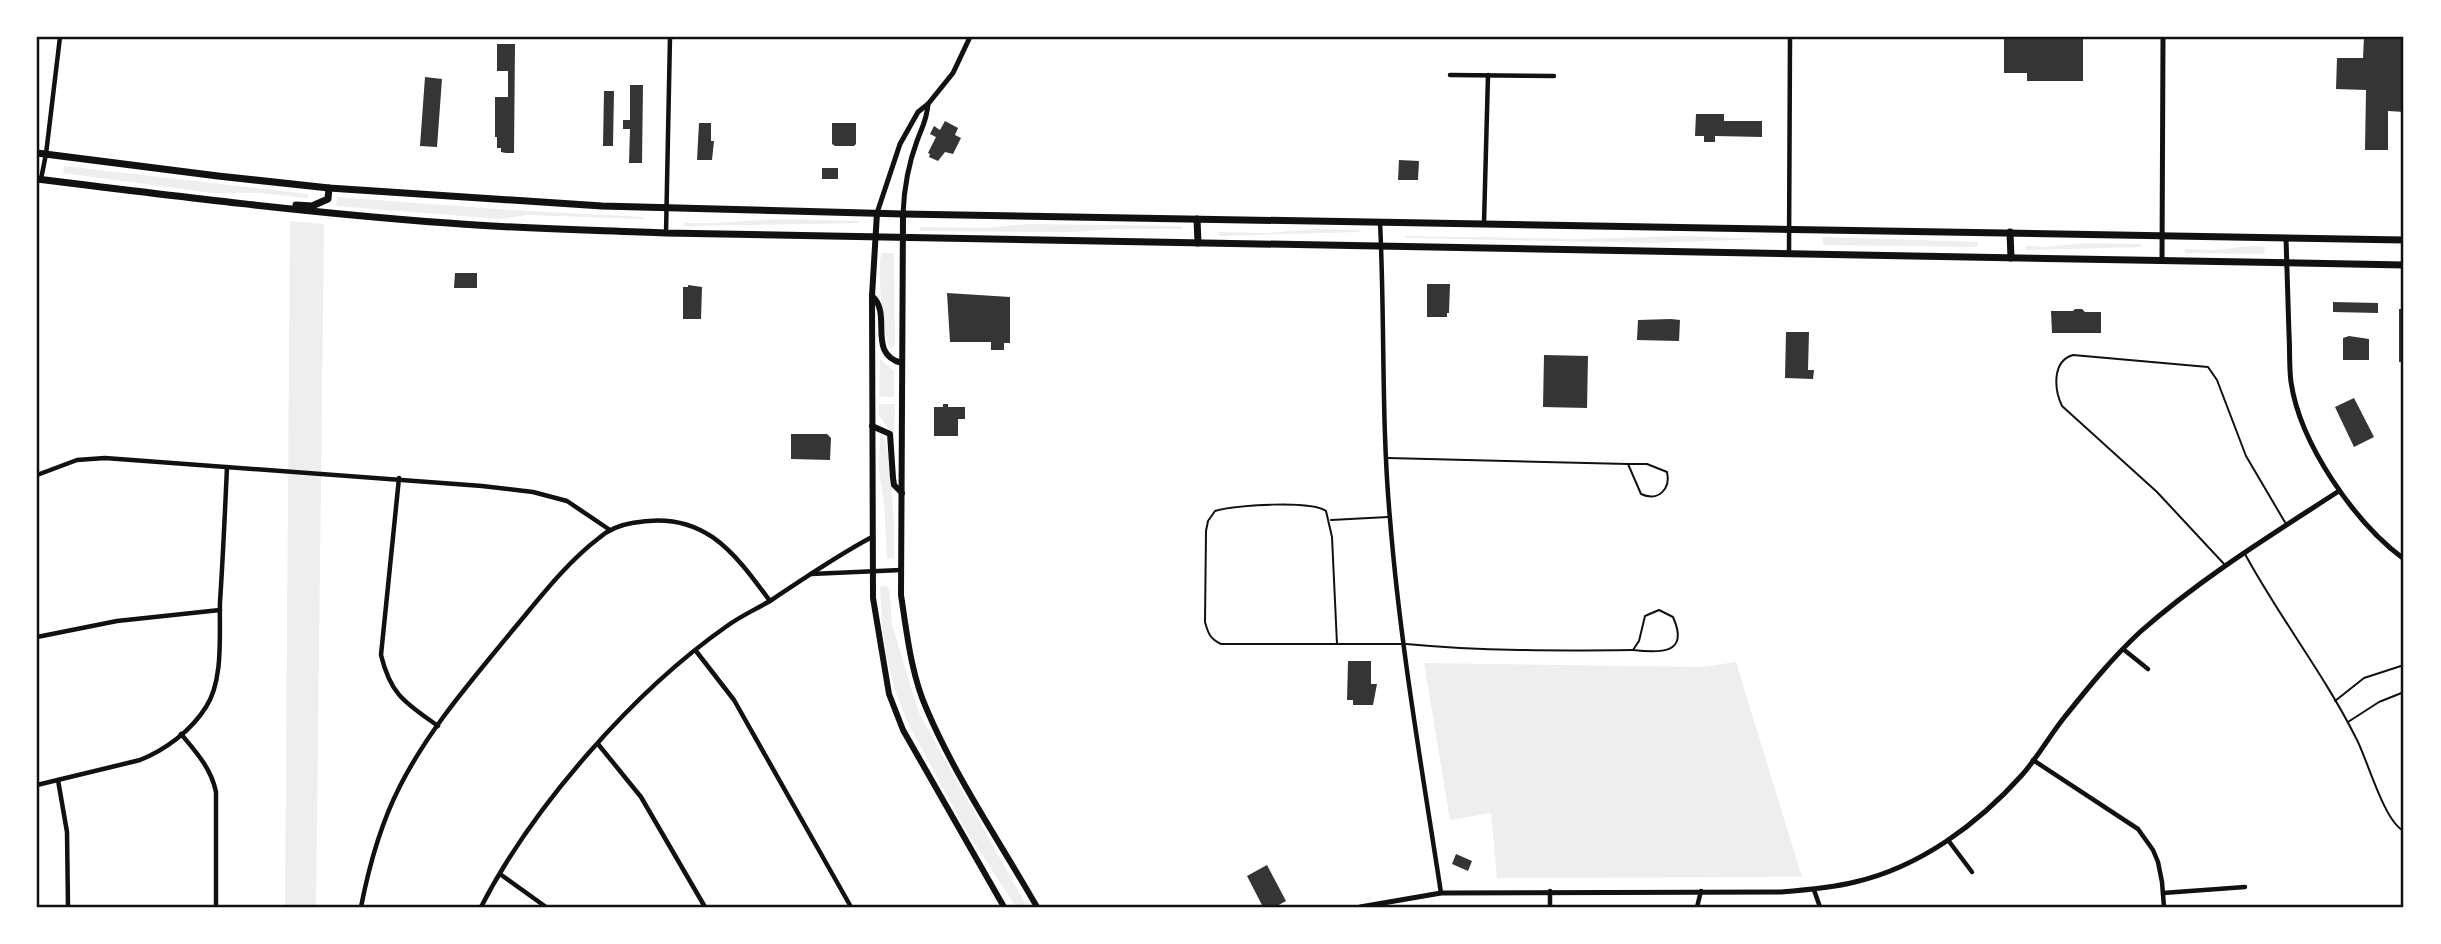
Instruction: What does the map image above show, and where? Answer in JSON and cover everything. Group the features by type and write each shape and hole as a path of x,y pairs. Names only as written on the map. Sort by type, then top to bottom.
{"main road":[{"path":"37,153 329,188 666,208 2404,240"},
{"path":"39,179 260,207 453,224 666,233 2404,265"},
{"path":"260,207 320,203 328,199 329,188"},
{"path":"877,213 872,296 872,537 873,598 877,631 889,694 903,730 1004,907"},
{"path":"903,214 901,596 910,657 927,710 982,817 1037,907"},
{"path":"1197,219 1198,243"},
{"path":"2010,232 2011,257"},
{"path":"872,296 879,308 884,350 894,361 902,363"},
{"path":"872,426 890,434 894,485 902,493"}],"street":[{"path":"39,179 46,154 60,37"},
{"path":"666,233 670,37"},
{"path":"877,213 900,144 918,113 953,73 970,37"},
{"path":"1789,254 1790,37"},
{"path":"2162,260 2163,37"},
{"path":"1450,75 1554,76"},
{"path":"1484,224 1488,75"},
{"path":"903,214 907,172 917,139 927,120 928,104"},
{"path":"1380,222 1390,517 1404,644 1441,893"},
{"path":"2286,238 2291,383 2301,418 2339,491 2370,528 2404,559"},
{"path":"37,475 77,460 105,458 399,478 514,489 568,501 610,530"},
{"path":"37,785 140,760 154,754 181,734 207,706 213,691 219,658 227,467"},
{"path":"399,478 381,655 390,683 399,695 438,726"},
{"path":"1360,907 1441,893 1814,890 1872,877 1917,858 1975,820 2023,774 2063,719 2123,649 2191,590 2339,491"},
{"path":"361,907 387,815 419,752 454,702 542,596 584,550 610,530 645,522 681,523 700,529 714,536 738,559 770,601"},
{"path":"481,907 536,818 629,710 682,660 728,625 872,537"},
{"path":"811,574 901,570"},
{"path":"37,637 117,621 220,610"},
{"path":"2123,649 2148,669"},
{"path":"696,651 734,700 851,907"},
{"path":"181,734 204,761 214,781 216,907"},
{"path":"598,744 641,797 705,907"},
{"path":"2033,760 2137,829 2153,850 2162,882 2164,907"},
{"path":"58,780 67,832 68,907"},
{"path":"1948,840 1972,872"},
{"path":"500,874 546,907"},
{"path":"2163,893 2245,887"},
{"path":"1814,890 1820,907"},
{"path":"1550,891 1550,907"},
{"path":"1697,907 1701,891"}],"lane":[{"path":"2226,566 2157,492 2062,406 2058,397 2058,368 2059,362 2065,357 2073,355 2208,367 2217,380 2246,456 2287,525"},
{"path":"1386,458 1647,464 1667,472 1669,480 1666,489 1659,495 1641,494 1628,464"},
{"path":"1337,644 1329,520 1326,511 1302,504 1215,511 1208,521 1206,531 1205,622 1213,640 1221,644 1337,644 1404,644 1443,648 1656,652 1670,650 1677,641 1673,617 1659,610 1646,616 1639,641 1633,650"},
{"path":"1329,520 1390,517"},
{"path":"2245,554 2335,701 2356,738 2391,818 2399,829 2404,831"},
{"path":"2335,701 2364,678 2404,665"},
{"path":"2347,723 2379,702 2404,692"}],"shaded area":[{"path":"64,166 308,194 308,198 258,193 212,193 63,173"},
{"path":"337,197 644,219 527,215 501,219 336,206"},
{"path":"781,219 859,223 684,226 684,223"},
{"path":"290,221 324,224 316,907 285,907"},
{"path":"1026,224 1182,226 1182,229 1073,232 920,231 920,227 989,228"},
{"path":"1317,229 1360,232 1219,236 1219,232 1268,233"},
{"path":"1406,236 1577,239 1683,236 1764,239 1653,243"},
{"path":"1823,237 1978,242 1977,247 1823,245"},
{"path":"2141,244 2141,247 2026,250 2026,246"},
{"path":"2265,247 2264,254 2185,253 2185,249 2215,250"},
{"path":"882,253 894,253 895,345 891,349 885,332 881,302"},
{"path":"880,359 894,371 894,397 879,397"},
{"path":"879,404 895,404 894,437 879,415"},
{"path":"880,434 884,436 890,461 894,525 894,558 887,559 884,502 879,470"},
{"path":"887,586 892,625 919,713 1027,907 1016,907 964,827 908,723 895,690 887,658 880,587"},
{"path":"1736,662 1802,877 1497,878 1491,813 1450,820 1424,663 1702,667"}],"building":[{"path":"2004,37 2083,37 2083,81 2027,81 2027,73 2004,73"},
{"path":"2364,37 2404,37 2404,112 2388,111 2388,150 2365,150 2366,90 2336,89 2337,58 2363,58"},
{"path":"497,44 515,44 514,153 501,152 501,148 497,148 495,137 495,97 508,97 508,71 497,71"},
{"path":"425,77 442,79 437,147 420,146"},
{"path":"630,85 643,85 642,163 629,163 630,129 623,129 623,120 630,120"},
{"path":"604,91 614,91 613,146 603,146"},
{"path":"1696,114 1724,114 1724,121 1762,121 1762,137 1715,136 1715,142 1704,142 1704,136 1695,136"},
{"path":"945,121 958,128 955,135 961,138 953,154 945,152 938,161 929,157 928,153 936,137 930,134 934,126 940,130"},
{"path":"699,123 711,123 711,141 714,141 712,160 697,160"},
{"path":"832,123 856,123 856,144 832,144"},
{"path":"1399,160 1419,161 1418,180 1398,180"},
{"path":"822,168 838,168 838,179 822,179"},
{"path":"455,273 477,273 477,288 454,288"},
{"path":"1427,284 1450,284 1447,317 1427,317"},
{"path":"683,287 702,287 701,319 683,319"},
{"path":"947,293 1010,297 1010,343 1004,343 1004,350 991,350 991,342 950,342"},
{"path":"2333,302 2378,303 2378,313 2333,312"},
{"path":"2075,309 2101,312 2101,333 2052,333 2051,311"},
{"path":"2399,309 2404,309 2404,362 2399,362"},
{"path":"1638,320 1680,320 1679,341 1637,340"},
{"path":"1786,332 1809,332 1808,370 1814,370 1813,379 1785,378"},
{"path":"2349,336 2369,339 2369,360 2343,360 2343,338"},
{"path":"1544,355 1588,356 1587,408 1543,407"},
{"path":"2354,398 2374,437 2354,447 2335,407"},
{"path":"943,404 948,404 948,407 965,407 965,419 958,419 958,436 934,436 934,407 943,407"},
{"path":"791,434 827,434 831,438 830,460 791,459"},
{"path":"1348,661 1371,661 1371,684 1377,684 1373,705 1353,705 1353,700 1347,700"},
{"path":"1456,854 1472,861 1468,871 1452,864"},
{"path":"1267,865 1286,901 1275,907 1263,907 1247,876"}]}
